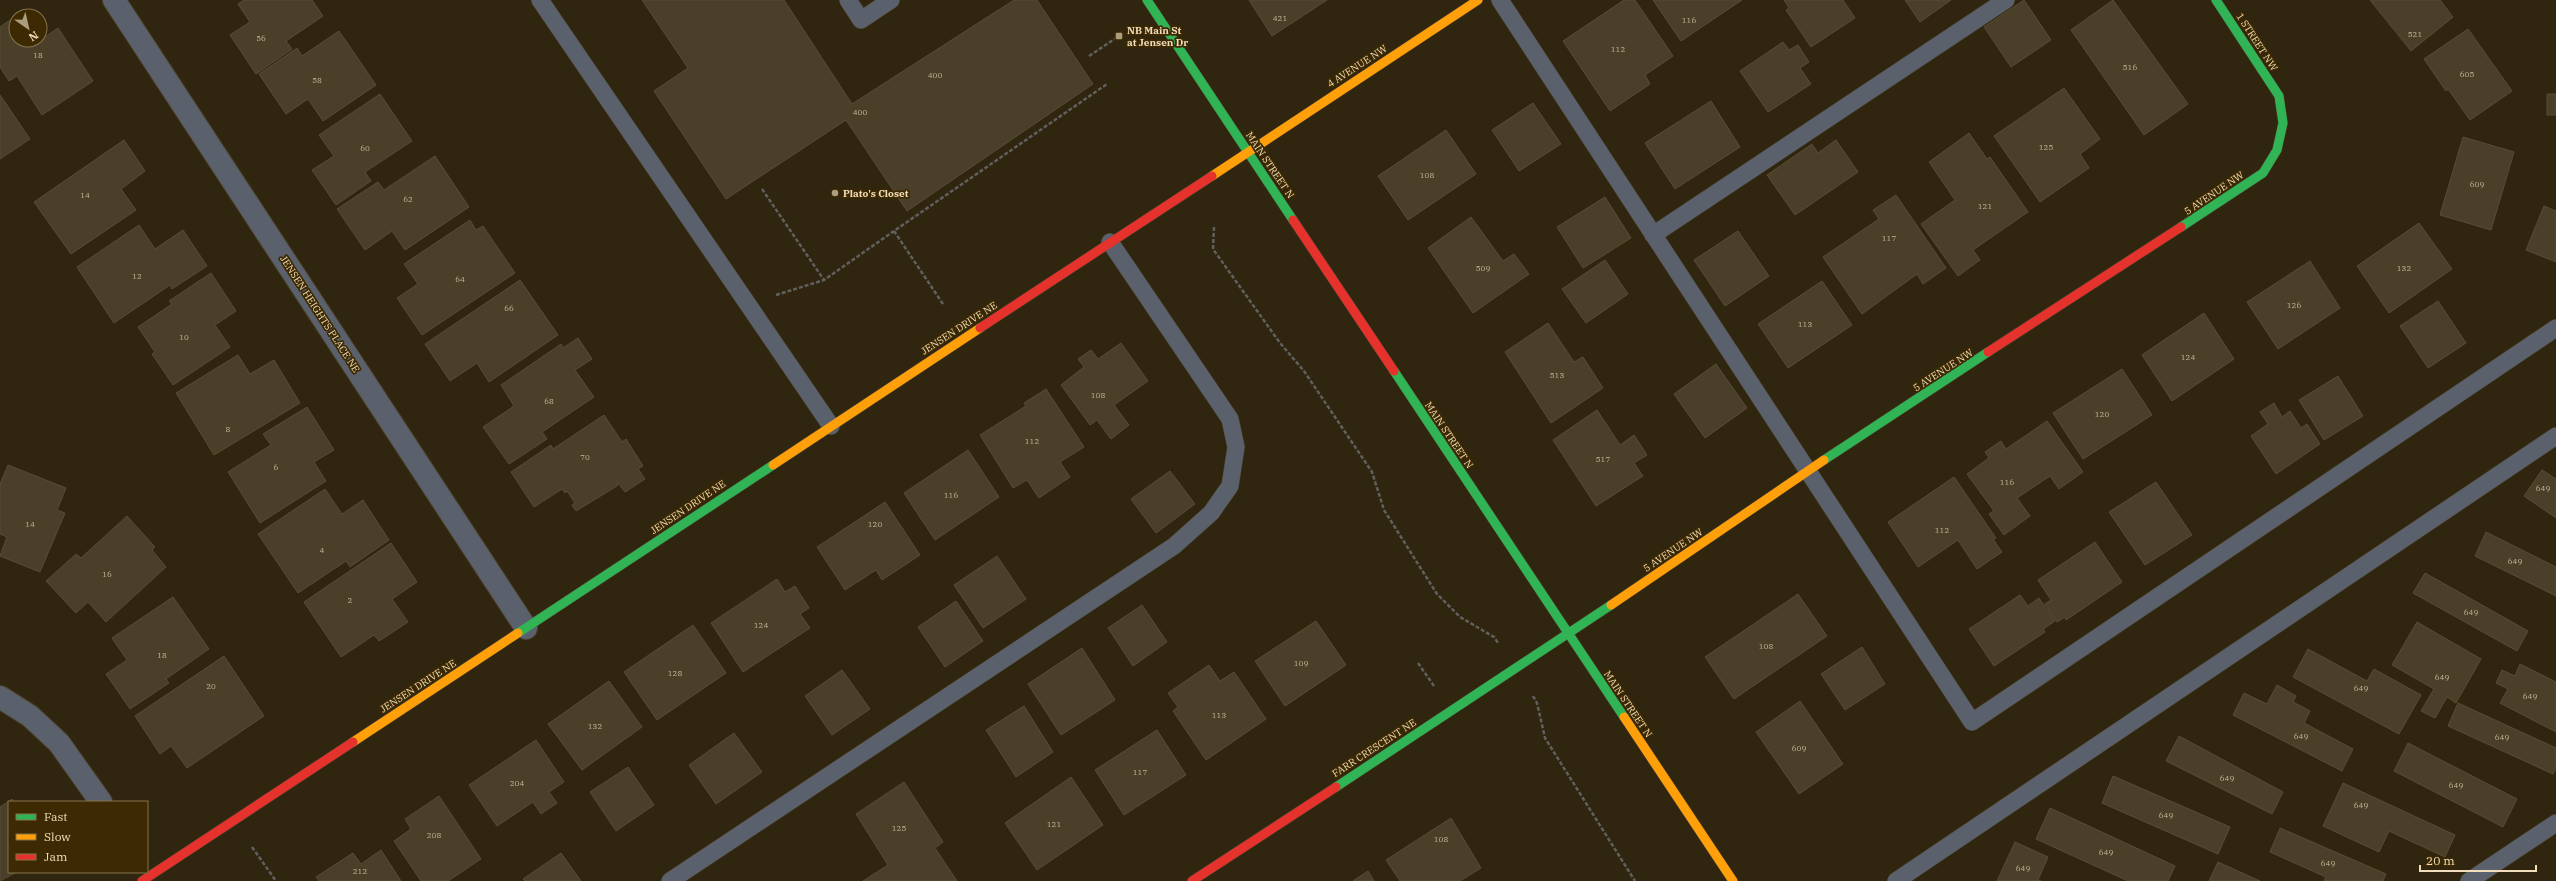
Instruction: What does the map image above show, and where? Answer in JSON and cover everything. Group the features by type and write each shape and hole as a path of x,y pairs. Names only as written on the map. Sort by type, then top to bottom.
{"street":[{"name":"JENSEN HEIGHTS PLACE NE","path":"114,0 526,628"},
{"name":"MAIN STREET N","path":"1147,0 1733,881"},
{"name":"4 AVENUE NW","path":"1248,151 1478,0"},
{"name":"1 STREET NW","path":"2216,0 2279,96"},
{"name":"5 AVENUE NW","path":"1568,634 1807,470 2263,173 2277,150 2283,123 2279,96"},
{"name":"JENSEN DRIVE NE","path":"147,874 234,820 1248,151"},
{"name":"FARR CRESCENT NE","path":"1192,881 1568,634"},
{"path":"0,697 30,716 59,743 99,801"}],"lane":[{"path":"540,0 831,426"},
{"path":"848,0 861,20 891,0"},
{"path":"1500,0 1972,722 2556,328"},
{"path":"1653,235 2006,0"},
{"path":"670,881 1174,546 1211,513 1230,486 1236,447 1230,419 1110,242"},
{"path":"1896,881 2556,436"},
{"path":"2469,881 2556,823"}],"path":[{"path":"1089,56 1118,36"},
{"path":"771,297 824,280 1108,84"},
{"path":"762,189 824,280"},
{"path":"1214,227 1213,249 1280,343 1304,371 1372,472 1384,510 1437,594 1460,617 1494,637 1516,669 1537,703 1545,738 1635,881"},
{"path":"894,231 943,304"},
{"path":"234,820 276,881"}],"building":[{"path":"244,0 312,0 323,16 286,41 292,49 256,74 230,35 250,22 238,4"},
{"path":"642,0 784,0 852,104 1014,0 1037,0 1093,84 907,211 846,120 726,199 654,91 688,68"},
{"path":"1249,0 1327,0 1272,36"},
{"path":"1624,0 1635,0 1673,56 1645,75 1650,84 1610,111 1563,41"},
{"path":"1653,0 1742,0 1681,41"},
{"path":"1784,0 1843,0 1855,18 1811,47 1786,10 1789,8"},
{"path":"1905,0 1951,0 1920,22"},
{"path":"2024,0 2051,40 2011,67 1984,27"},
{"path":"2113,0 2188,104 2144,135 2071,30"},
{"path":"2370,0 2440,0 2453,17 2411,51"},
{"path":"8,22 8,48 48,48 48,35 58,28 93,81 42,115 17,76 9,81 0,67 0,27"},
{"path":"2468,29 2512,91 2470,120 2448,89 2446,91 2424,59"},
{"path":"339,31 376,85 323,121 308,99 286,114 259,74 297,48 302,56"},
{"path":"1783,42 1789,50 1798,45 1809,62 1800,68 1811,84 1768,112 1740,71"},
{"path":"2064,88 2100,139 2080,154 2089,168 2040,202 1994,136"},
{"path":"380,94 412,141 365,172 371,181 336,205 312,170 334,156 319,135"},
{"path":"2547,94 2556,94 2556,115 2547,115"},
{"path":"0,95 30,139 0,159"},
{"path":"1711,101 1740,147 1675,189 1645,143"},
{"path":"1533,103 1561,144 1519,171 1492,130"},
{"path":"1446,130 1476,174 1408,220 1378,176"},
{"path":"1969,133 1987,159 1990,157 2028,212 1973,250 1980,260 1958,276 1921,224 1955,200 1929,162"},
{"path":"2463,137 2514,152 2491,230 2440,215"},
{"path":"124,140 145,171 121,189 136,210 71,254 34,202"},
{"path":"1836,140 1858,172 1795,215 1767,175 1812,144 1818,153"},
{"path":"435,156 469,207 405,250 392,231 365,250 337,209 378,182 384,190"},
{"path":"1896,195 1946,268 1923,284 1917,274 1862,314 1823,257 1879,219 1873,210"},
{"path":"1605,197 1631,238 1583,268 1557,227"},
{"path":"2544,206 2556,211 2556,262 2526,250"},
{"path":"1471,217 1503,261 1514,254 1529,274 1473,313 1428,248"},
{"path":"470,220 476,230 483,226 515,273 422,335 397,298 418,284 404,264"},
{"path":"2419,223 2452,269 2389,313 2357,266"},
{"path":"139,225 155,249 183,230 207,266 172,289 170,285 114,323 77,267"},
{"path":"1738,231 1769,276 1725,306 1694,260"},
{"path":"1605,260 1628,294 1586,323 1562,289"},
{"path":"2310,261 2340,308 2278,349 2247,302"},
{"path":"211,273 236,311 215,325 230,347 173,385 152,354 155,352 138,327 172,304 169,301"},
{"path":"520,280 558,335 489,382 477,363 450,381 425,344"},
{"path":"1822,281 1852,325 1788,368 1758,324"},
{"path":"2438,301 2466,343 2428,368 2400,326"},
{"path":"2204,313 2234,359 2172,401 2142,355"},
{"path":"1548,323 1574,362 1583,357 1603,388 1551,423 1505,352"},
{"path":"578,338 592,359 575,370 594,397 542,432 547,439 509,464 483,427 514,406 501,385 561,344 563,348"},
{"path":"1121,343 1148,381 1114,405 1129,425 1111,439 1097,420 1090,425 1061,385 1084,367 1078,359 1091,350 1098,359"},
{"path":"238,355 250,374 274,360 300,403 214,455 176,393"},
{"path":"1716,364 1747,408 1705,438 1674,394"},
{"path":"2122,369 2152,415 2083,459 2053,413"},
{"path":"2338,376 2363,416 2324,440 2299,400"},
{"path":"1046,389 1084,447 1060,462 1070,477 1039,498 1027,480 1013,488 980,435 1026,406 1024,403"},
{"path":"2274,403 2282,417 2290,411 2301,428 2307,424 2320,444 2276,474 2251,436 2268,424 2260,412"},
{"path":"307,407 334,450 314,462 326,481 260,523 228,472 271,445 263,434"},
{"path":"1597,410 1620,445 1634,435 1647,455 1634,463 1643,476 1596,506 1553,440"},
{"path":"604,415 622,442 626,439 643,466 638,469 645,479 625,492 618,483 617,486 576,511 572,505 575,503 567,491 565,493 562,489 534,507 511,472 551,445 553,449"},
{"path":"2047,421 2083,472 2059,489 2050,476 2017,498 2030,516 2004,535 1989,514 1994,511 1967,474 1989,458 1985,452 2001,441 2006,449"},
{"path":"968,450 999,497 935,540 904,493"},
{"path":"8,465 66,488 57,510 65,513 40,572 0,556 7,537 0,534 0,484"},
{"path":"2542,470 2556,479 2556,518 2524,496"},
{"path":"1170,471 1195,504 1156,533 1131,499"},
{"path":"1954,477 1996,538 1993,539 2002,552 1977,569 1958,540 1918,567 1888,522"},
{"path":"2156,482 2192,535 2145,565 2109,512"},
{"path":"325,489 342,514 363,500 389,540 350,567 346,561 298,593 258,534"},
{"path":"885,502 920,555 882,580 876,570 845,590 817,547"},
{"path":"127,516 155,547 152,550 166,567 106,622 88,602 76,613 46,581 76,554 81,558"},
{"path":"2486,532 2556,567 2556,596 2475,556"},
{"path":"2095,542 2122,582 2066,620 2065,617 2057,622 2045,604 2051,600 2038,580"},
{"path":"391,543 417,582 392,599 408,622 379,641 374,635 341,657 304,602"},
{"path":"997,556 1026,599 983,628 954,585"},
{"path":"2425,573 2528,631 2517,651 2413,593"},
{"path":"777,579 785,592 795,586 809,608 800,614 810,628 743,672 711,623"},
{"path":"1798,594 1827,636 1734,699 1705,657"},
{"path":"2020,595 2028,606 2039,598 2055,621 2043,629 2045,632 1994,666 1969,629"},
{"path":"173,597 209,649 166,679 169,683 130,709 106,674 127,660 112,638"},
{"path":"956,601 983,641 945,667 918,627"},
{"path":"1142,605 1167,642 1133,666 1108,628"},
{"path":"1316,621 1346,665 1285,706 1255,661"},
{"path":"2417,622 2481,659 2456,703 2447,697 2435,718 2421,711 2434,689 2392,665"},
{"path":"693,625 726,673 657,720 624,672"},
{"path":"1862,647 1885,684 1845,710 1821,674"},
{"path":"1082,648 1115,700 1061,735 1028,684"},
{"path":"2308,649 2367,681 2374,669 2421,695 2399,734 2293,677"},
{"path":"224,656 264,716 187,768 171,746 160,754 135,716"},
{"path":"2520,664 2556,682 2556,732 2500,703 2508,689 2496,683 2502,670 2515,676"},
{"path":"1209,665 1220,681 1234,672 1266,719 1206,760 1173,711 1178,707 1168,693"},
{"path":"842,670 870,709 832,735 805,696"},
{"path":"609,681 642,727 582,770 548,724"},
{"path":"2277,685 2296,696 2293,702 2310,711 2304,723 2353,749 2342,771 2233,715 2244,693 2267,704"},
{"path":"1800,701 1843,764 1799,794 1756,732"},
{"path":"2458,703 2556,748 2556,768 2553,774 2448,726"},
{"path":"1024,706 1053,752 1016,777 986,730"},
{"path":"1157,730 1186,775 1124,815 1095,770"},
{"path":"734,733 762,772 716,804 689,765"},
{"path":"2179,736 2283,792 2272,814 2166,761"},
{"path":"536,740 564,782 549,792 557,803 541,814 533,802 497,826 469,785"},
{"path":"2408,743 2517,799 2503,827 2394,771"},
{"path":"628,767 654,805 616,831 590,792"},
{"path":"2113,776 2230,827 2218,854 2102,803"},
{"path":"1071,777 1103,825 1037,870 1005,823"},
{"path":"904,782 943,842 935,848 957,881 863,881 888,865 856,814"},
{"path":"2343,783 2455,835 2445,857 2389,831 2379,852 2323,826"},
{"path":"439,796 481,859 448,881 421,881 394,841 411,829 405,819"},
{"path":"8,802 8,873 15,873 0,881 0,807"},
{"path":"2050,808 2175,866 2168,881 2128,881 2036,839"},
{"path":"1451,818 1481,868 1460,881 1400,881 1386,860"},
{"path":"2280,828 2386,874 2383,881 2324,881 2326,877 2270,852"},
{"path":"2015,842 2048,857 2038,880 2041,881 1997,881"},
{"path":"381,850 401,881 319,881 316,877 353,853 361,864"},
{"path":"561,853 581,881 525,881 523,879"},
{"path":"2218,862 2260,881 2209,881"},
{"path":"1368,871 1374,881 1353,881"}],"traffic: fast":[{"path":"1147,0 1293,220"},
{"path":"2181,227 2263,173 2277,150 2283,123 2279,96 2216,0"},
{"path":"1824,460 1988,352"},
{"path":"1394,371 1624,717"},
{"path":"518,633 773,465"},
{"path":"1336,787 1611,605"}],"traffic: slow":[{"path":"1212,176 1478,0"},
{"path":"773,465 980,328"},
{"path":"1611,605 1824,460"},
{"path":"353,742 518,633"},
{"path":"1624,717 1733,881"}],"traffic: jam":[{"path":"980,328 1212,176"},
{"path":"1293,220 1394,371"},
{"path":"1988,352 2181,227"},
{"path":"142,881 353,742"},
{"path":"1192,881 1336,787"}],"place":[{"name":"NB Main St at Jensen Dr","path":"1119,36"},
{"name":"Plato's Closet","path":"835,193"}]}
